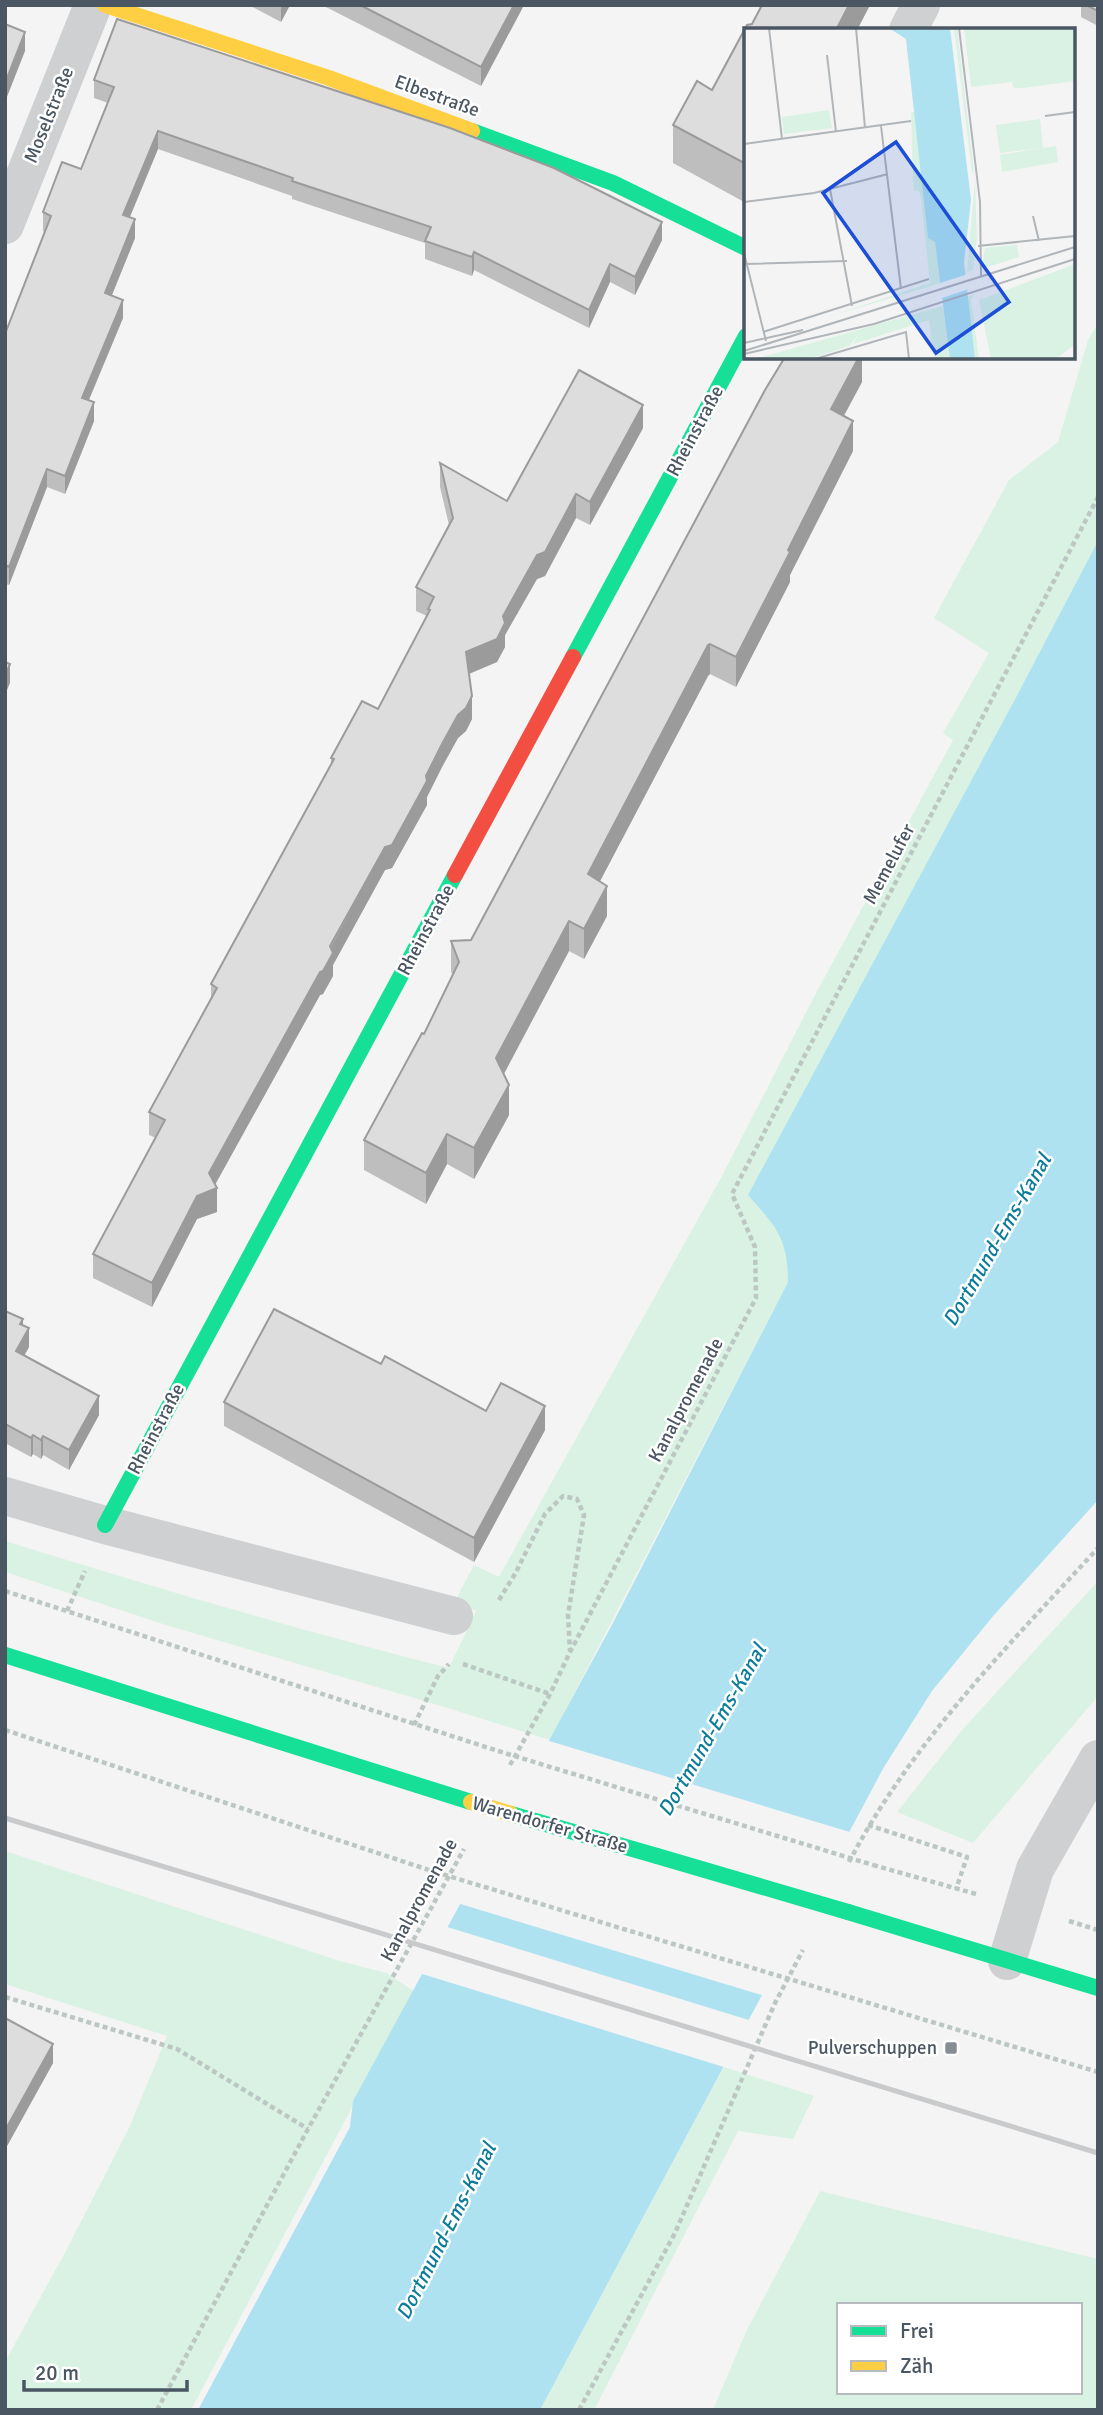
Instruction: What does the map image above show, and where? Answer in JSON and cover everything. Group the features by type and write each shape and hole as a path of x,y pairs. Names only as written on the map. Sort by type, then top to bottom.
{"street":[{"name":"Moselstraße","path":"5,225 93,5"},
{"name":"Elbestraße","path":"105,5 329,78 613,183 744,247"},
{"path":"909,28 920,5"},
{"name":"Rheinstraße","path":"105,1525 744,340"},
{"path":"5,1496 105,1525 454,1616"},
{"name":"Warendorfer Straße","path":"5,1655 471,1802 1098,1987"},
{"path":"1007,1961 1035,1869 1098,1759"}],"path":[{"name":"Memelufer","path":"755,1247 732,1194 1098,497"},
{"name":"Kanalpromenade","path":"509,1767 550,1694 756,1298 755,1247"},
{"path":"550,1694 444,1656 454,1616 487,1620 515,1574 545,1514 563,1496 577,1499 584,1515 568,1615 570,1652"},
{"path":"844,1873 869,1825 911,1761 983,1674 1098,1548"},
{"path":"5,1591 414,1725 1023,1908"},
{"path":"414,1725 438,1676 452,1660"},
{"path":"5,1730 435,1872 1098,2072"},
{"path":"869,1825 967,1857 956,1889"},
{"name":"Kanalpromenade","path":"157,2410 308,2129 469,1839"},
{"path":"579,2410 675,2233 775,2003 806,1944"},
{"path":"5,1997 177,2049 308,2129"}],"green space":[{"path":"1098,323 1098,541 1012,705 777,1228 788,1257 788,1282 550,1740 166,1625 5,1572 5,1541 337,1639 449,1668 476,1611 455,1601 474,1565 499,1577 722,1176 814,997 953,740 943,733 989,653 934,618 1009,480 1058,442 1088,340"},
{"path":"1098,1581 1098,1696 973,1843 897,1812 963,1729"},
{"path":"5,1851 343,1962 386,1973 414,1991 191,2410 5,2410 5,2362 129,2128 167,2036 5,1984"},
{"path":"724,2067 814,2096 793,2139 738,2131 594,2410 540,2410"},
{"path":"820,2191 1098,2259 1098,2410 713,2410 746,2332"}],"water":[{"name":"Dortmund-Ems-Kanal","path":"1098,541 1098,1500 994,1615 932,1691 884,1767 540,2410 198,2410 350,2127 353,2101 614,1621 788,1282 783,1244 773,1225 748,1195"}],"pier":[{"path":"546,1740 853,1833 765,1996 457,1903"},
{"path":"444,1926 752,2021 727,2068 419,1973"}],"building":[{"path":"360,5 514,5 481,67"},
{"path":"762,5 849,5 837,28 745,28 752,24"},
{"path":"1086,5 1098,5 1098,11"},
{"path":"117,19 450,128 554,168 662,222 635,277 610,264 589,310 474,252 472,257 425,241 431,227 292,181 293,178 158,131 123,215 135,219 105,293 123,300 82,398 94,402 65,476 47,469 9,567 5,565 5,334 51,216 43,212 62,162 81,169 114,87 94,80"},
{"path":"5,24 25,32 5,83"},
{"path":"744,31 744,163 673,125 697,81 712,90"},
{"path":"784,359 858,359 831,409 853,421 736,657 708,645 588,874 607,886 584,929 569,921 496,1058 509,1085 474,1148 447,1134 426,1173 364,1140 422,1033 424,1034 459,962 451,941 471,940"},
{"path":"579,370 643,405 590,502 576,494 545,552 537,555 503,616 505,623 497,639 466,652 472,696 442,744 426,776 427,781 392,845 385,847 330,946 333,953 209,1173 217,1188 197,1196 152,1283 93,1254 165,1120 149,1112 217,988 211,984 334,759 331,758 362,701 378,709 430,610 428,609 434,597 416,587 453,518 440,463 507,501"},
{"path":"5,662 10,664 5,676"},
{"path":"274,1309 381,1364 385,1356 486,1411 501,1383 545,1406 474,1538 224,1402"},
{"path":"5,1311 23,1319 20,1324 29,1328 16,1351 99,1396 69,1450 43,1436 41,1440 33,1435 31,1438 5,1424"},
{"path":"5,2018 53,2044 7,2127 5,2126"}],"railway":[{"path":"5,1818 1098,2153"}],"traffic: fast":[{"path":"472,131 613,183 744,247"},
{"path":"573,657 744,340"},
{"path":"105,1525 455,875"},
{"path":"5,1655 471,1802"},
{"path":"511,1814 657,1856"},
{"path":"657,1856 848,1912"},
{"path":"848,1912 1098,1988"}],"traffic: slow":[{"path":"105,5 329,78 472,131"},
{"path":"471,1802 511,1814"}],"traffic: jam":[{"path":"455,875 573,657"}],"place":[{"name":"Pulverschuppen","path":"951,2048"}]}
